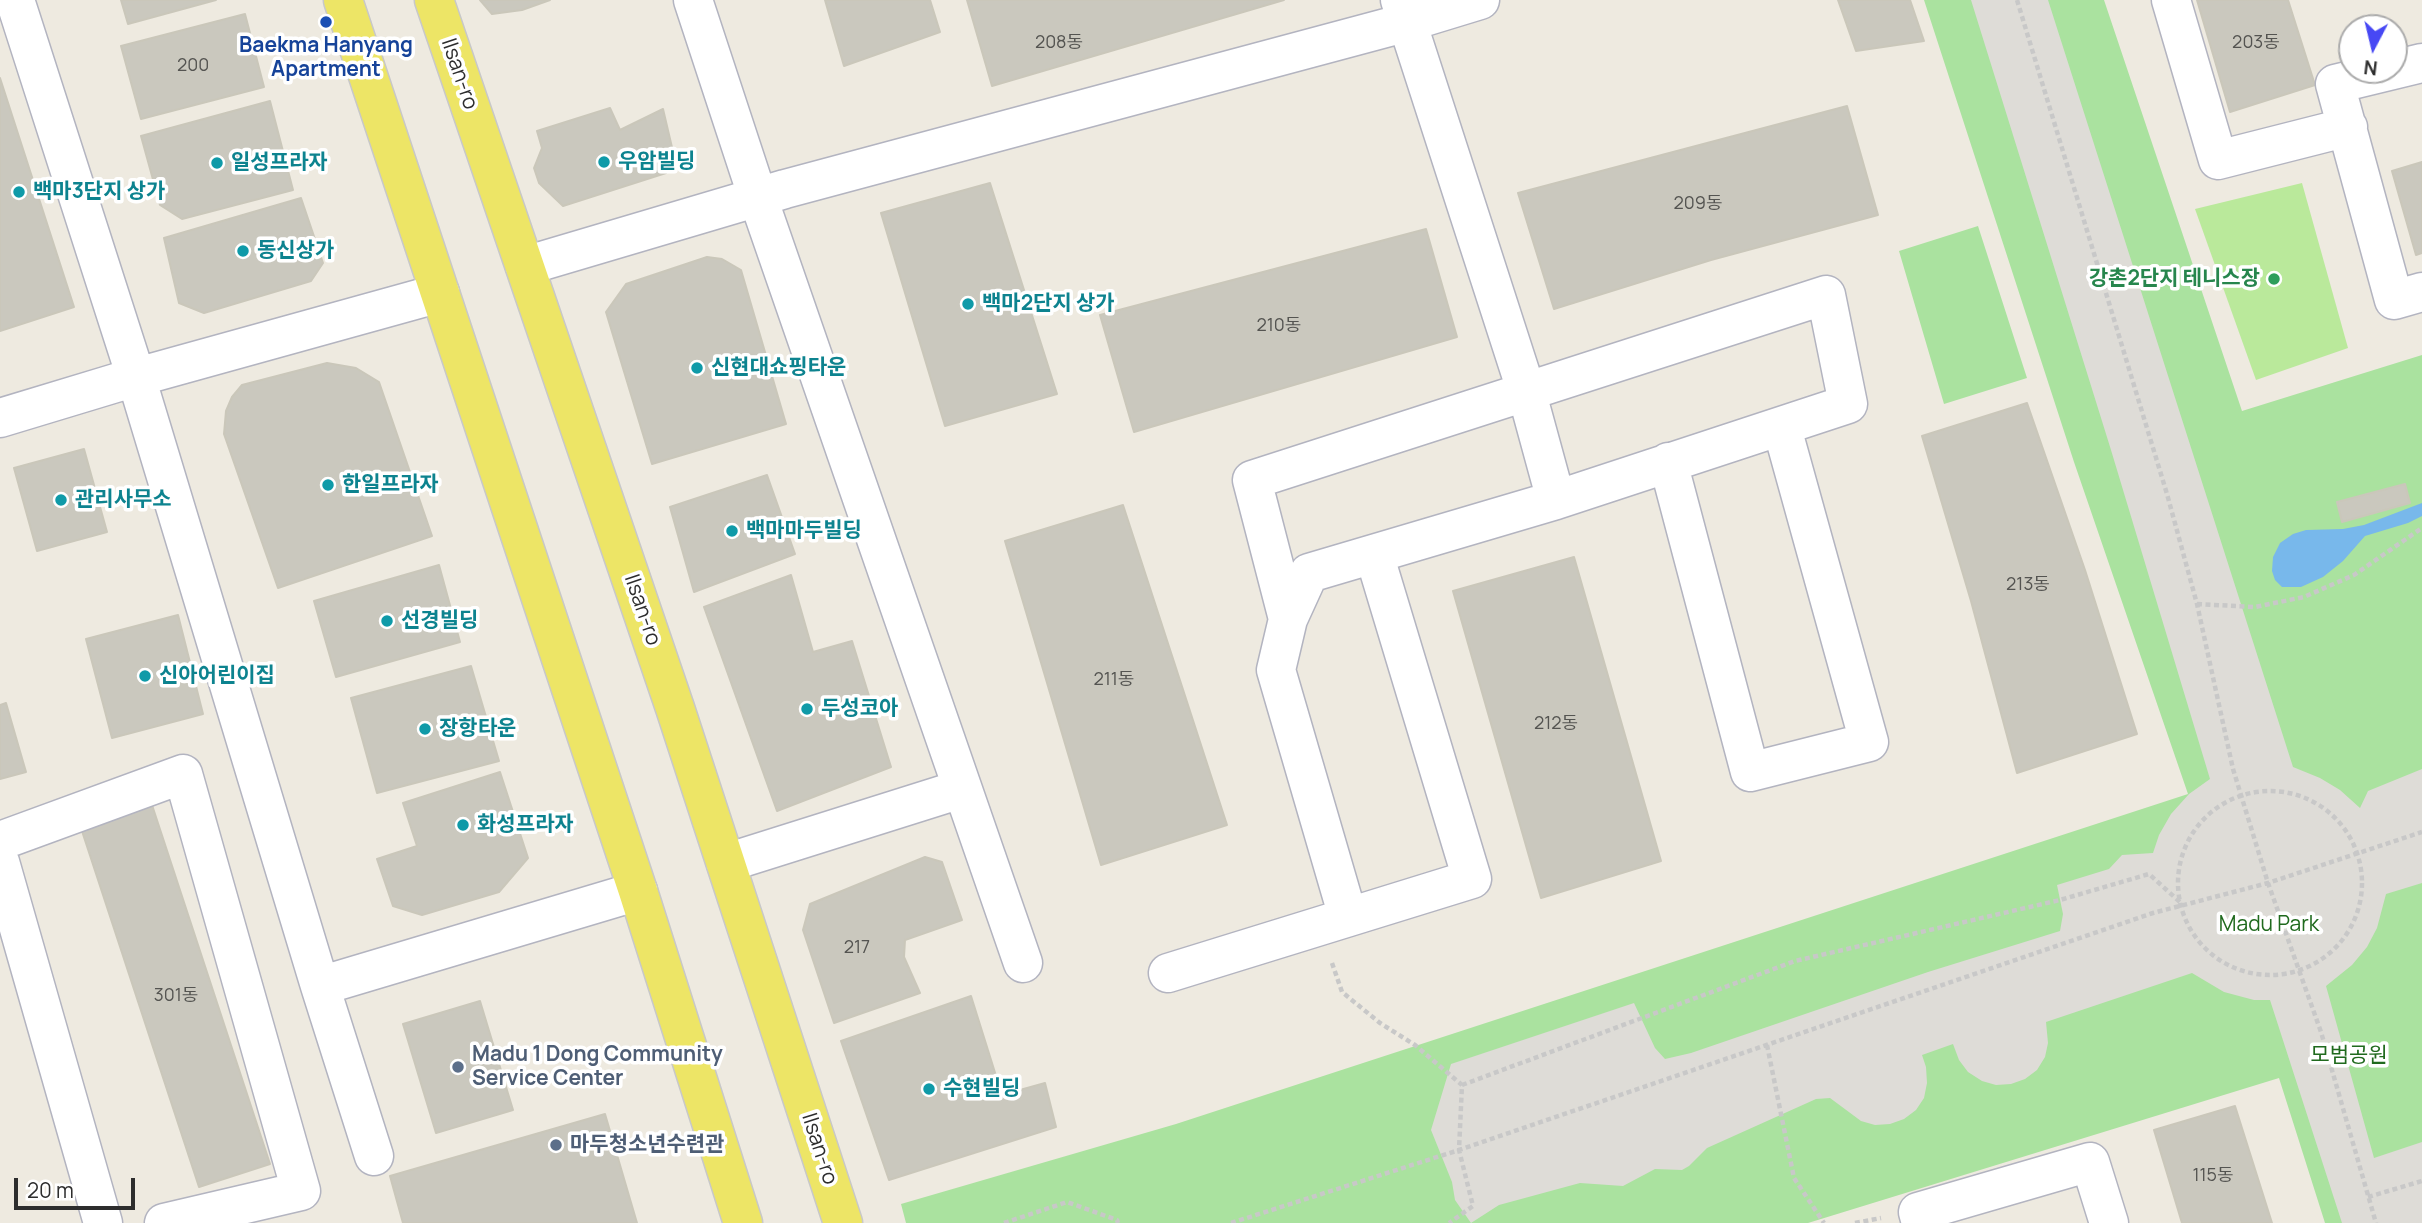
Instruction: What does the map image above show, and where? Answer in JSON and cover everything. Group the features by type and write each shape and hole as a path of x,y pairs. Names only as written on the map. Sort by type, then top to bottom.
{"main road":[{"path":"343,0 638,891 743,1223"},
{"name":"Ilsan-ro","path":"434,0 726,863 843,1223"}],"street":[{"path":"15,0 136,377 374,1156"},
{"path":"693,0 758,198 1023,963"},
{"path":"525,266 1404,11 1480,0"},
{"path":"2171,0 2218,160 2348,127"},
{"path":"1404,11 1526,390 1556,500"},
{"path":"2422,63 2335,85 2394,300 2422,292"},
{"path":"0,418 136,377 440,293"},
{"path":"1288,619 1252,480 1826,295 1848,404 1782,428 1668,462 1556,500 1309,573 1288,619 1276,670 1334,922"},
{"path":"1668,462 1749,772 1869,742 1782,428"},
{"path":"1168,972 1472,879 1374,554"},
{"path":"0,841 183,774 300,1191 164,1223"},
{"path":"726,863 961,789"},
{"path":"0,862 103,1223"},
{"path":"320,986 638,891"},
{"path":"1922,1223 1918,1212 2090,1162 2109,1223"}],"path":[{"path":"2017,0 2163,482 2197,604 2241,796 2268,883 2321,1032 2376,1223"},
{"path":"2197,604 2256,607 2304,597 2354,575 2422,528"},
{"path":"2273,791 2301,796 2327,810 2347,831 2358,854 2363,884 2359,912 2347,936 2328,956 2299,971 2261,976 2221,962 2192,932 2183,913 2178,892 2184,850 2207,816 2224,803 2241,796 2273,791"},
{"path":"1231,1223 1459,1150 2182,904 2268,883 2422,832"},
{"path":"1462,1085 1795,961 2060,900 2149,874 2182,904"},
{"path":"1334,922 1342,992 1380,1023 1415,1045 1462,1085"},
{"path":"1768,1045 1794,1178 1824,1223"},
{"path":"1449,1223 1473,1206 1459,1150 1462,1085"},
{"path":"2368,1197 2422,1181"},
{"path":"1004,1223 1067,1202 1118,1220 1118,1223"}],"green space":[{"name":"Madu Park","path":"1924,0 2104,0 2242,411 2422,355 2422,1223 2325,1223 2279,1078 1808,1223 906,1223 901,1204 1176,1124 2188,794 2074,462"},
{"name":"강촌2단지 테니스장","path":"2302,183 2348,348 2256,380 2195,209"},
{"path":"1978,226 2027,378 1944,404 1899,251"}],"shaded area":[{"path":"1971,0 2048,0 2293,767 2340,790 2360,808 2368,791 2422,769 2422,883 2386,894 2377,928 2367,947 2352,965 2326,986 2374,1158 2422,1142 2422,1223 2342,1223 2270,1000 2254,1000 2224,992 2192,973 2046,1022 2048,1043 2045,1057 2037,1070 2025,1079 2011,1084 1996,1085 1982,1081 1968,1072 1959,1060 1953,1044 1922,1055 1927,1083 1924,1098 1916,1110 1904,1119 1875,1125 1861,1121 1830,1098 1816,1099 1707,1148 1682,1170 1655,1169 1623,1186 1580,1183 1499,1205 1471,1223 1455,1200 1452,1182 1431,1130 1451,1064 1634,1003 1655,1048 1665,1059 1691,1053 1928,972 2060,931 2063,914 2057,885 2109,869 2122,855 2153,853 2171,814 2189,794 2210,779"}],"water":[{"path":"2422,503 2422,516 2365,536 2343,561 2323,577 2301,587 2282,587 2275,580 2272,571 2273,557 2280,543 2293,534 2306,530 2343,529 2364,525"}],"building":[{"path":"121,0 216,0 128,24"},
{"path":"480,0 550,0 522,10 492,14"},
{"path":"825,0 930,0 940,32 844,66"},
{"path":"967,0 1284,0 992,86"},
{"path":"1838,0 1910,0 1924,41 1856,51"},
{"path":"2197,0 2288,0 2315,85 2230,112"},
{"path":"245,14 264,87 141,119 121,46"},
{"name":"백마3단지 상가","path":"0,78 74,307 0,331"},
{"name":"일성프라자","path":"270,101 293,190 182,219 160,205 141,136"},
{"path":"1847,106 1878,215 1711,260 1554,309 1518,193"},
{"name":"우암빌딩","path":"610,108 620,130 663,109 674,156 666,173 563,206 539,183 534,168 542,148 537,131"},
{"path":"2422,162 2422,253 2416,255 2392,171"},
{"name":"백마2단지 상가","path":"990,183 1057,394 945,426 881,213"},
{"name":"동신상가","path":"301,198 323,263 311,281 204,313 179,303 164,238"},
{"path":"1426,229 1457,337 1134,432 1100,315"},
{"name":"신현대쇼핑타운","path":"707,257 722,259 741,270 786,424 652,464 606,312 626,284"},
{"name":"한일프라자","path":"327,363 356,368 379,382 432,536 278,588 224,434 226,411 232,397 242,385"},
{"path":"2027,403 2085,570 2137,734 2017,773 1971,601 1922,436"},
{"name":"관리사무소","path":"84,449 107,532 37,551 14,468"},
{"name":"백마마두빌딩","path":"767,475 795,554 694,592 670,507"},
{"path":"2405,484 2410,503 2342,522 2337,502"},
{"path":"1123,505 1227,825 1101,865 1005,541"},
{"path":"1574,557 1661,861 1541,898 1453,591"},
{"name":"선경빌딩","path":"439,565 460,642 336,677 314,601"},
{"name":"두성코아","path":"791,575 813,652 852,641 891,767 777,811 704,607"},
{"name":"신아어린이집","path":"178,615 203,714 112,738 86,639"},
{"name":"장항타운","path":"471,666 499,761 377,793 351,698"},
{"path":"6,703 26,772 0,779 0,705"},
{"name":"화성프라자","path":"500,772 528,858 499,892 422,915 393,906 377,859 417,846 403,803"},
{"path":"152,805 270,1164 199,1187 81,828"},
{"path":"925,857 942,862 962,920 905,940 904,957 920,993 834,1023 803,930 810,904"},
{"name":"수현빌딩","path":"971,996 1002,1095 1045,1083 1056,1127 889,1180 841,1041"},
{"name":"Madu 1 Dong Community Service Center","path":"480,1001 513,1110 436,1133 403,1024"},
{"path":"2235,1106 2272,1223 2182,1223 2154,1130"},
{"name":"마두청소년수련관","path":"605,1114 637,1223 403,1223 390,1176"}],"place":[{"name":"Baekma Hanyang Apartment","path":"326,22"},
{"name":"우암빌딩","path":"604,162"},
{"name":"일성프라자","path":"217,163"},
{"name":"백마3단지 상가","path":"19,192"},
{"name":"동신상가","path":"243,251"},
{"name":"강촌2단지 테니스장","path":"2274,279"},
{"name":"백마2단지 상가","path":"968,304"},
{"name":"신현대쇼핑타운","path":"697,368"},
{"name":"한일프라자","path":"328,485"},
{"name":"관리사무소","path":"61,500"},
{"name":"백마마두빌딩","path":"732,531"},
{"name":"선경빌딩","path":"387,621"},
{"name":"신아어린이집","path":"145,676"},
{"name":"두성코아","path":"807,709"},
{"name":"장항타운","path":"425,729"},
{"name":"화성프라자","path":"463,825"},
{"name":"Madu 1 Dong Community Service Center","path":"458,1067"},
{"name":"수현빌딩","path":"929,1089"},
{"name":"마두청소년수련관","path":"556,1145"}],"park label":[{"name":"모범공원","path":"2349,1056"}]}
